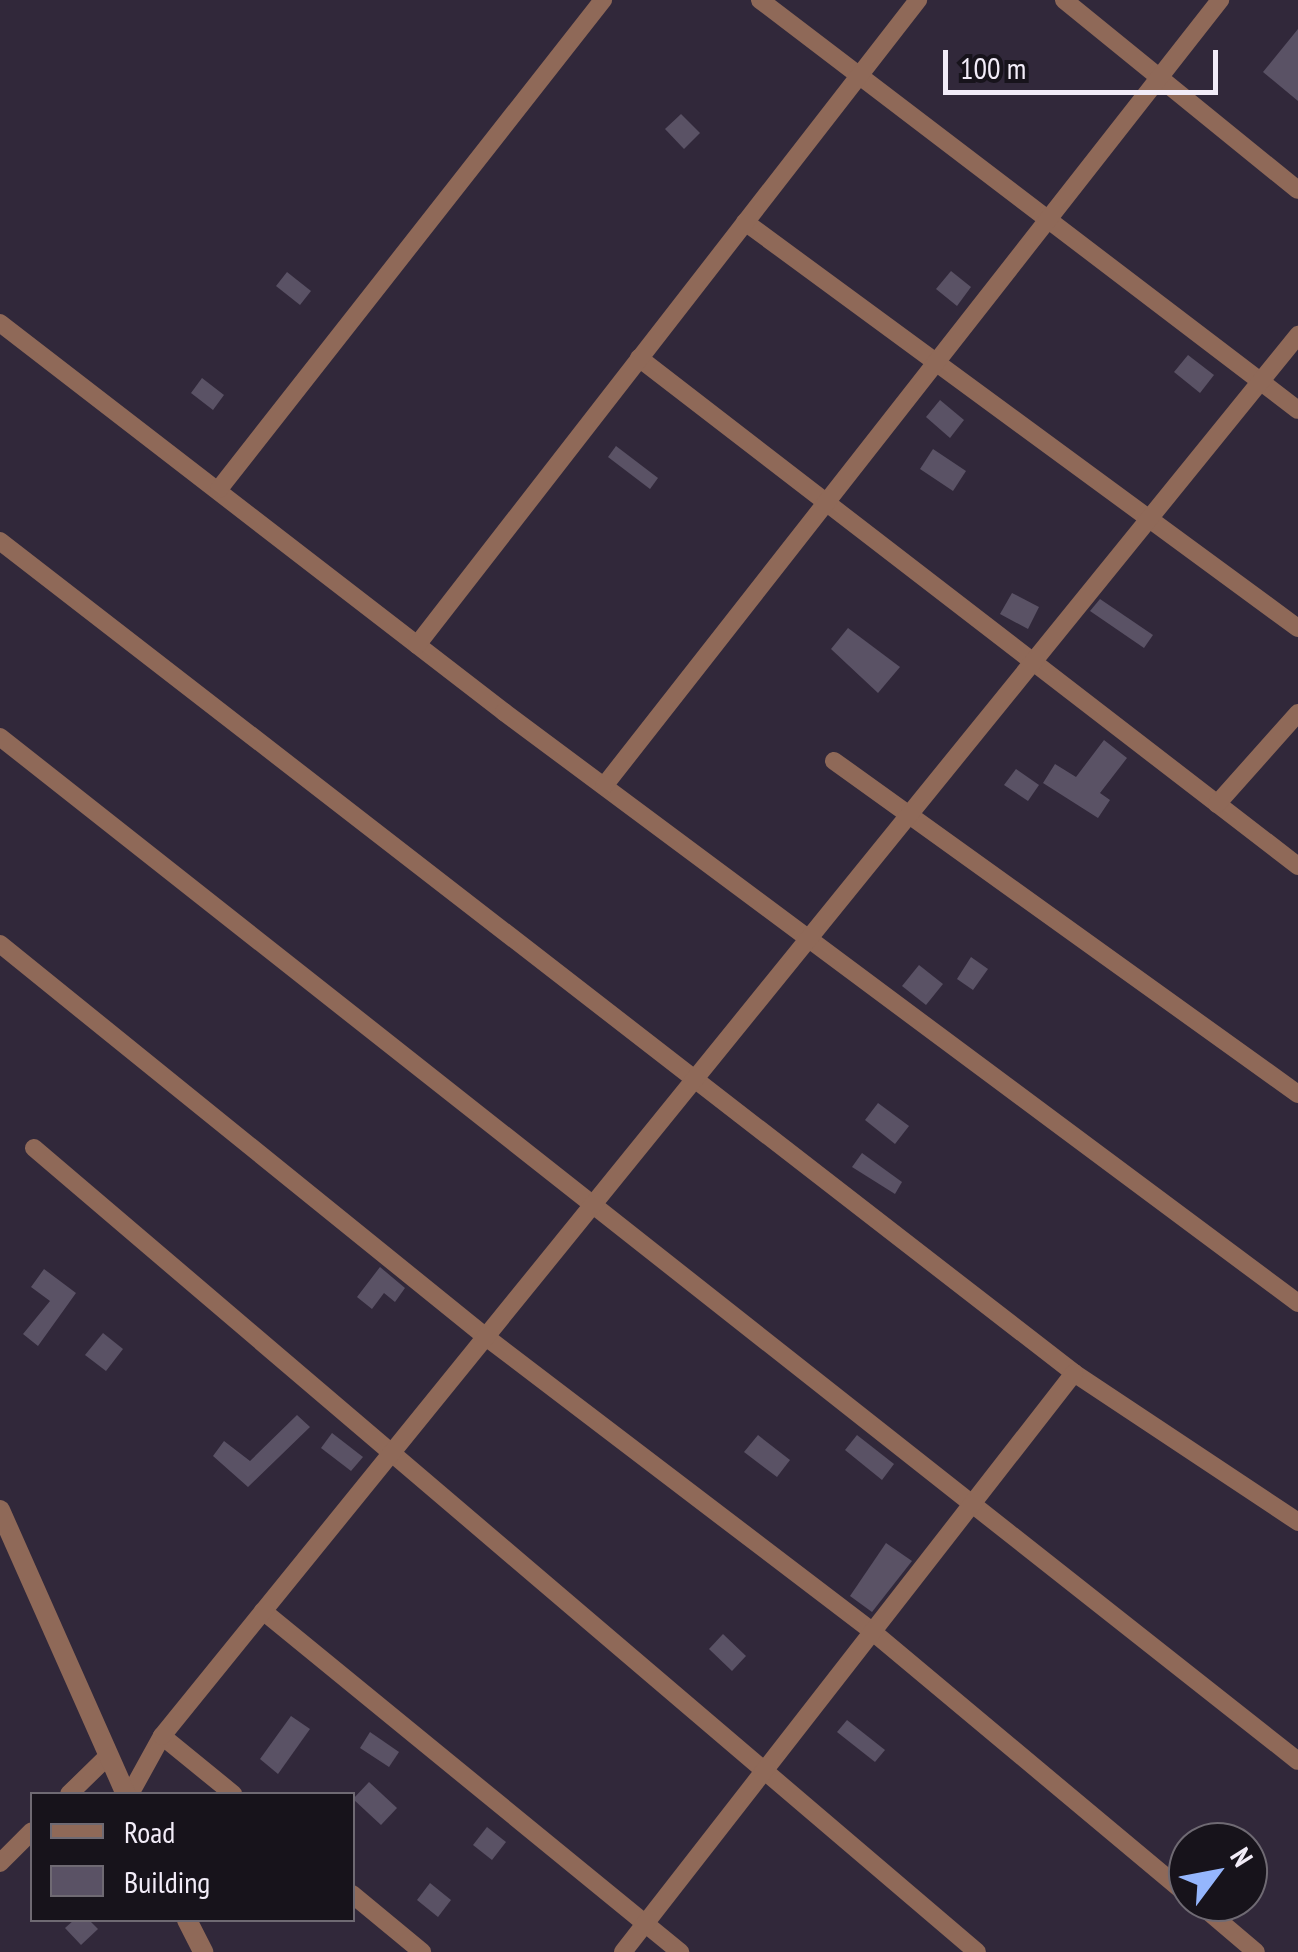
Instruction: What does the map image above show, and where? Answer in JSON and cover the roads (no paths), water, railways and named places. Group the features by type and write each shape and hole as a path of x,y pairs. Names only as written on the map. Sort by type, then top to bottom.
{"street":[{"path":"219,490 602,0"},
{"path":"760,0 1298,410"},
{"path":"418,645 918,0"},
{"path":"1064,0 1298,190"},
{"path":"604,786 1220,0"},
{"path":"746,222 1298,628"},
{"path":"0,323 604,786 1298,1303"},
{"path":"129,1792 162,1736 1298,336"},
{"path":"639,358 1298,866"},
{"path":"0,542 1074,1373 1298,1522"},
{"path":"1217,804 1298,713"},
{"path":"0,738 1298,1760"},
{"path":"834,761 1298,1094"},
{"path":"0,944 486,1337 873,1632 1168,1878"},
{"path":"34,1148 976,1952"},
{"path":"623,1952 1074,1373"},
{"path":"0,1510 107,1757 127,1792"},
{"path":"263,1611 680,1952"},
{"path":"162,1736 231,1792"},
{"path":"71,1792 107,1757"},
{"path":"0,1863 30,1833"},
{"path":"355,1896 422,1952"},
{"path":"188,1922 203,1952"},
{"path":"1220,1922 1256,1952"}]}
